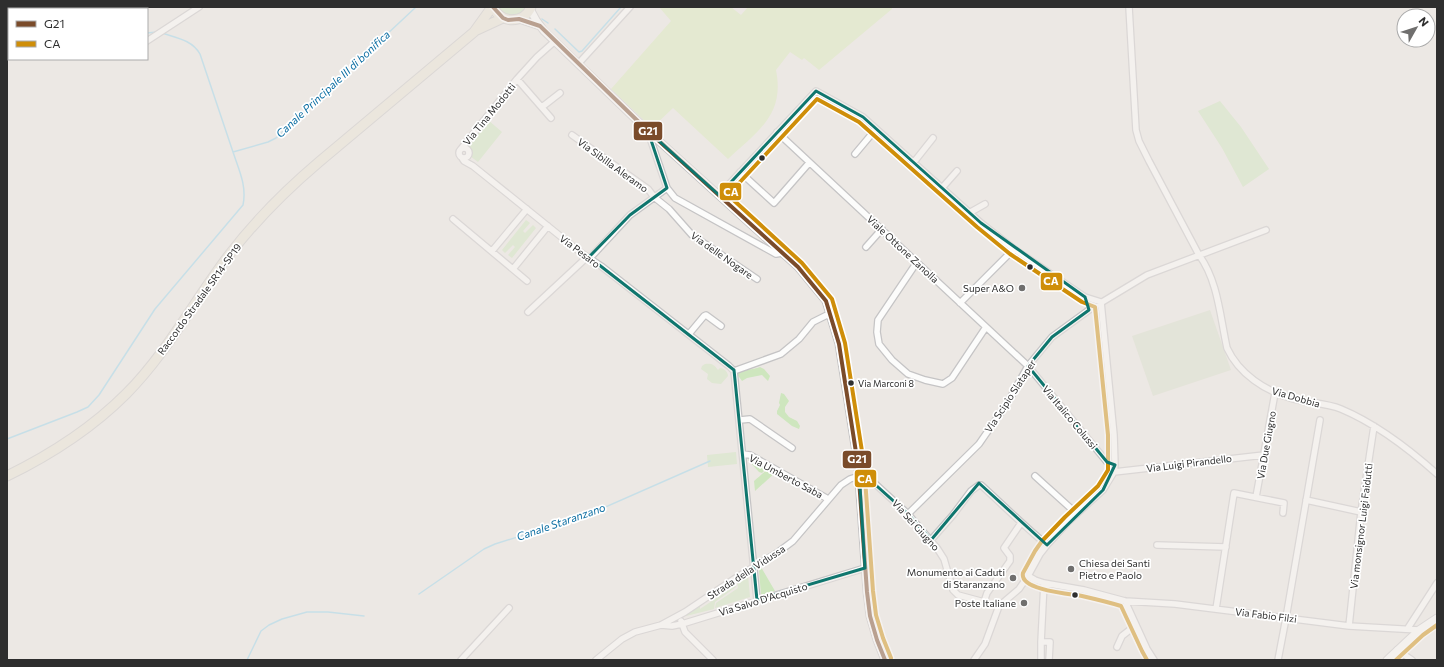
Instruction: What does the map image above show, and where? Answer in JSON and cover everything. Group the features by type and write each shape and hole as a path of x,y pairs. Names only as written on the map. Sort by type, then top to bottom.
{"main road":[{"name":"Raccordo Stradale SR14-SP19","path":"7,476 36,461 75,436 126,394 160,354 228,256 272,206 294,184 474,32 493,7 503,18 508,20 519,19"},
{"path":"519,19 524,17 531,8"},
{"name":"Raccordo Stradale SR14-SP19","path":"474,32 503,18"}],"street":[{"path":"148,40 199,7"},
{"path":"579,64 630,7"},
{"name":"Via Dobbia","path":"1129,7 1136,130 1149,161 1199,255 1207,266 1212,278 1227,348 1232,357 1238,366 1252,379 1275,393 1293,399 1339,409 1374,426 1400,444 1437,474"},
{"path":"531,8 540,26 555,41 648,131 719,194 798,268 826,301 839,344 859,474 865,568 870,616 885,660"},
{"path":"519,19 540,26"},
{"name":"Via Tina Modotti","path":"461,149 518,79 555,41"},
{"name":"Via Tina Modotti","path":"518,79 551,118"},
{"path":"719,194 816,91 863,117 969,213 1014,249 1085,297 1101,302 1114,435 1114,472 1103,490 1047,544 1019,589 999,606 985,644 974,660"},
{"path":"542,107 560,92"},
{"path":"855,154 876,129"},
{"path":"648,131 667,188 675,198 776,254 782,253"},
{"name":"Viale Ottone Zanolla","path":"777,132 1028,366"},
{"name":"Via Sibilla Aleramo","path":"572,135 648,188 654,197"},
{"path":"914,162 934,138"},
{"name":"Via Pesaro","path":"461,149 459,155 465,157 464,161 473,166 580,252 589,257 689,334 734,371"},
{"path":"740,172 774,203 809,163"},
{"path":"942,188 957,171"},
{"path":"528,312 585,259 605,243 630,215 667,188"},
{"name":"Via delle Nogare","path":"654,197 669,209 692,235 757,279"},
{"path":"969,213 985,204"},
{"path":"492,251 526,209"},
{"path":"453,219 527,281"},
{"path":"513,269 548,226"},
{"path":"866,247 882,229"},
{"name":"Via Scipio Slataper","path":"908,514 979,444 1008,402 1028,366 1052,336 1101,302 1147,275 1266,230"},
{"path":"960,303 1014,249"},
{"path":"917,262 878,320 877,332 879,344 892,360 908,374 925,380 944,384 952,378 986,327"},
{"path":"1085,297 1089,310"},
{"path":"757,600 734,371 781,354 798,339 813,322 829,314"},
{"path":"689,334 706,315 721,326"},
{"name":"Via Italico Colussi","path":"1028,366 1107,462 1115,465"},
{"name":"Via Due Giugno","path":"1256,497 1275,393"},
{"path":"740,420 750,419 792,448"},
{"path":"1278,660 1320,420"},
{"name":"Via monsignor Luigi Faidutti","path":"1349,626 1361,512 1374,426"},
{"name":"Via Umberto Saba","path":"743,454 750,455 828,499"},
{"name":"Via Luigi Pirandello","path":"1114,472 1264,455"},
{"name":"Strada della Vidussa","path":"596,660 628,635 661,625 777,554 793,541 841,485 859,474"},
{"name":"Via Sei Giugno","path":"859,474 877,486 908,514 938,548 944,559 953,590 958,595 999,606"},
{"path":"1035,476 1077,514"},
{"path":"931,540 953,515 971,491 978,485 981,485 1021,523 1047,544"},
{"path":"1216,610 1234,493 1284,503 1283,513"},
{"path":"1306,500 1361,512"},
{"path":"984,602 987,594 1010,561 1010,556 1004,548 1021,523"},
{"path":"1157,546 1226,547"},
{"name":"Via Salvo D'Acquisto","path":"661,625 672,626 682,624 865,568"},
{"name":"Via Fabio Filzi","path":"1028,576 1044,583 1084,590 1125,601 1175,604 1349,626 1408,628 1420,630"},
{"path":"1408,628 1437,582"},
{"path":"1041,660 1044,583"},
{"path":"1125,601 1147,649 1154,660"},
{"path":"461,660 509,608"},
{"path":"679,615 685,632 713,660"},
{"path":"1387,660 1420,630 1437,618"},
{"path":"1117,647 1122,636 1136,625"},
{"path":"1041,642 1050,642 1049,660"},
{"path":"1397,650 1412,660"}],"highlighted area":[{"path":"816,91 863,117 981,223 1085,297 1089,310 1052,337 1028,366 1107,462 1115,465 1103,490 1047,545 979,483 931,540 908,514 859,470 865,568 757,600 734,370 589,257 630,215 667,188 648,131 719,195"}],"green space":[{"path":"496,7 527,7 520,15 507,16"},
{"path":"659,7 731,7 741,15 748,7 892,7 892,9 819,70 804,58 802,60 790,52 776,70 778,86 777,99 773,111 759,130 728,159 673,108 652,128 611,89 671,21"},
{"path":"1220,101 1241,127 1269,169 1243,187 1222,148 1198,111"},
{"path":"488,120 502,132 478,162 470,156 470,150 466,146"},
{"path":"526,220 530,223 523,231 525,233 533,225 536,228 512,258 508,255 515,247 513,245 505,253 502,250"},
{"path":"1210,310 1231,370 1153,396 1132,336"},
{"path":"705,364 712,364 718,370 720,368 723,369 727,372 728,376 721,384 712,383 707,379 708,374 701,369"},
{"path":"760,367 770,376 768,381 762,375 747,378 742,381 737,374 742,371"},
{"path":"781,393 784,394 789,401 785,407 785,412 789,417 797,421 800,426 799,429 792,426 777,414 780,405"},
{"path":"736,452 737,464 708,467 707,455"},
{"path":"750,458 767,468 762,473 759,472 748,460"},
{"path":"769,468 776,472 755,491 754,481"},
{"path":"761,567 775,591 761,595 759,570"},
{"path":"748,575 750,597 715,608 716,603 738,588 737,582"},
{"path":"735,583 736,587 715,602 714,609 686,616 700,606 700,609 733,587 733,584"}],"waterway":[{"name":"Canale Principale III di bonifica","path":"7,439 88,407 99,395 155,309 243,205 243,185 233,152 268,142 276,138 416,7"},
{"name":"Canale Principale III di bonifica","path":"555,29 579,52 582,51 621,7"},
{"name":"Canale Principale III di bonifica","path":"542,19 548,23"},
{"path":"148,33 157,32"},
{"path":"162,33 179,38 197,49 200,54 233,152"},
{"name":"Canale Staranzano","path":"419,594 484,549 495,544 585,516 710,461"},
{"name":"Canale Staranzano","path":"247,660 261,631 269,625 282,619 307,612 328,612 364,616"}],"transit line":[{"name":"G21","path":"493,7 503,18 508,20 519,19 540,26 648,131 798,267 826,301 839,344 858,465 870,616 885,660"},
{"name":"CA","path":"891,658 876,615 864,464 845,343 832,299 802,263 728,195 817,99 859,122 977,227 1010,254 1082,302 1095,307 1108,435 1108,470 1098,486 1042,541 1023,573 1024,579 1037,587 1121,606 1147,660"},
{"name":"CA","path":"1396,660 1423,635 1437,625"}],"place":[{"name":"Super A&O","path":"1022,288"},
{"name":"Via Marconi 8","path":"851,383"},
{"name":"Chiesa dei Santi Pietro e Paolo","path":"1071,569"},
{"name":"Monumento ai Caduti di Staranzano","path":"1013,578"},
{"name":"Poste Italiane","path":"1024,603"}]}
